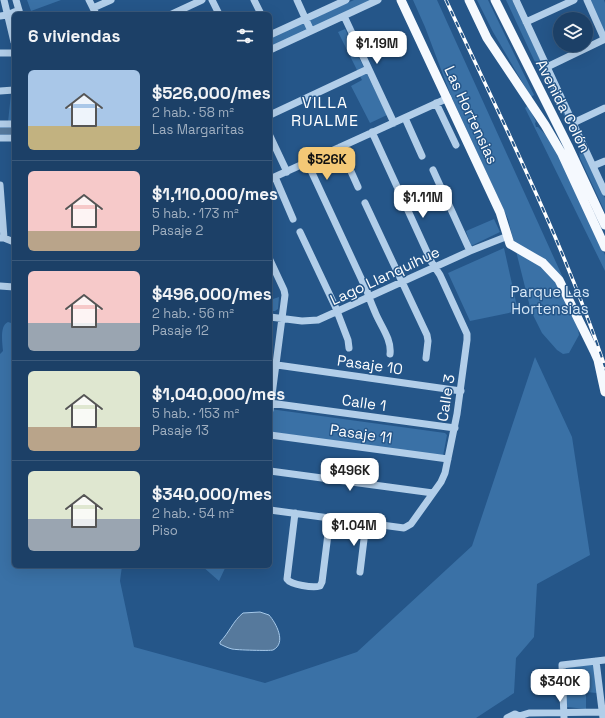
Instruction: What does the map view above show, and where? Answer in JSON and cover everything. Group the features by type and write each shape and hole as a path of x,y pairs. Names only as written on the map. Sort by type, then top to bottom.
{"main road":[{"name":"Las Hortensias","path":"401,0 500,212 509,240"},
{"path":"469,0 487,38 554,140 605,246"},
{"name":"Avenida Colón","path":"495,0 568,146 605,225"},
{"path":"509,240 543,263 559,280 598,360 605,392"}],"street":[{"path":"4,0 4,16 12,37"},
{"path":"16,0 19,12"},
{"path":"89,0 94,11 111,0"},
{"path":"176,12 202,0"},
{"path":"212,0 218,12"},
{"path":"254,0 260,12"},
{"path":"297,0 311,31"},
{"path":"272,34 346,0"},
{"path":"272,49 378,0"},
{"path":"516,0 605,192"},
{"path":"526,22 574,0"},
{"path":"547,67 602,40 603,38 587,0"},
{"path":"344,16 394,123"},
{"path":"0,53 12,53"},
{"path":"272,114 368,69"},
{"path":"0,91 12,90"},
{"path":"294,219 272,178 448,98"},
{"path":"436,103 456,145"},
{"path":"573,123 605,108"},
{"path":"405,118 422,156"},
{"path":"0,124 12,124"},
{"name":"Calle 3","path":"366,523 407,528 443,480 455,428 467,340 467,334 440,275 432,263 372,132"},
{"path":"0,138 12,138"},
{"path":"272,140 286,172"},
{"path":"340,147 358,187"},
{"path":"593,166 605,161"},
{"path":"307,162 388,340 390,354"},
{"path":"433,170 470,251"},
{"path":"0,185 2,238 12,241"},
{"path":"366,203 427,335 428,344 426,358"},
{"path":"300,232 337,312 348,340 349,348"},
{"name":"Lago Llanquihue","path":"272,317 302,321 313,321 324,318 470,251 509,240"},
{"path":"272,264 285,292 272,378"},
{"path":"0,286 12,287"},
{"name":"Pasaje 10","path":"273,364 461,391"},
{"name":"Calle 1","path":"272,406 455,428"},
{"name":"Pasaje 11","path":"272,435 448,459"},
{"path":"272,471 433,493"},
{"path":"272,510 366,523 360,572"},
{"path":"295,513 286,576 287,581 317,587 320,586 322,582 330,518"},
{"path":"564,715 562,665 605,660"},
{"path":"507,718 515,714 521,717 529,713 564,715 604,714 596,661"}],"green space":[{"path":"27,0 61,0 31,11"},
{"path":"354,0 371,0 272,46 272,37"},
{"name":"Parque Las Hortensias","path":"413,0 437,0 569,291 576,314 579,335 569,353 563,354 557,350 542,333 531,311 508,219 451,96 425,27"},
{"path":"477,0 488,0 534,95 531,97 493,32"},
{"path":"506,0 512,0 566,115 565,117 534,60"},
{"path":"589,0 604,0 605,34"},
{"path":"345,29 387,115 370,123 351,86 362,80 338,32"},
{"path":"11,94 12,122 8,122"},
{"path":"528,105 536,122 536,127 538,127 549,138 571,180 605,255 605,271 525,108"},
{"path":"0,123 12,123 12,132 0,132"},
{"path":"582,150 605,198 605,212 580,158 579,151"},
{"path":"494,219 500,232 471,246 466,231"},
{"path":"504,248 518,311 470,321 448,273"},
{"path":"279,297 278,309 275,311 272,311 272,299"},
{"path":"8,322 12,323 12,568 122,568 120,581 134,647 265,683 357,652 472,546 535,357 572,437 590,555 537,584 534,637 516,658 514,693 476,718 0,718 0,354 3,351 2,338 5,324"},
{"path":"272,409 445,433 447,435 443,456 272,432"},
{"path":"204,568 225,568 219,581"},
{"path":"595,664 597,693 586,692 586,709 567,707 565,668"}],"shaded area":[{"path":"260,612 269,615 275,623 279,633 280,638 277,647 273,650 240,650 230,649 220,644 234,623 243,613"}],"waterway":[{"path":"0,131 12,131"}],"railway":[{"path":"446,0 551,227 605,367"}],"district":[{"name":"VILLA RUALME","path":"325,111"}]}
